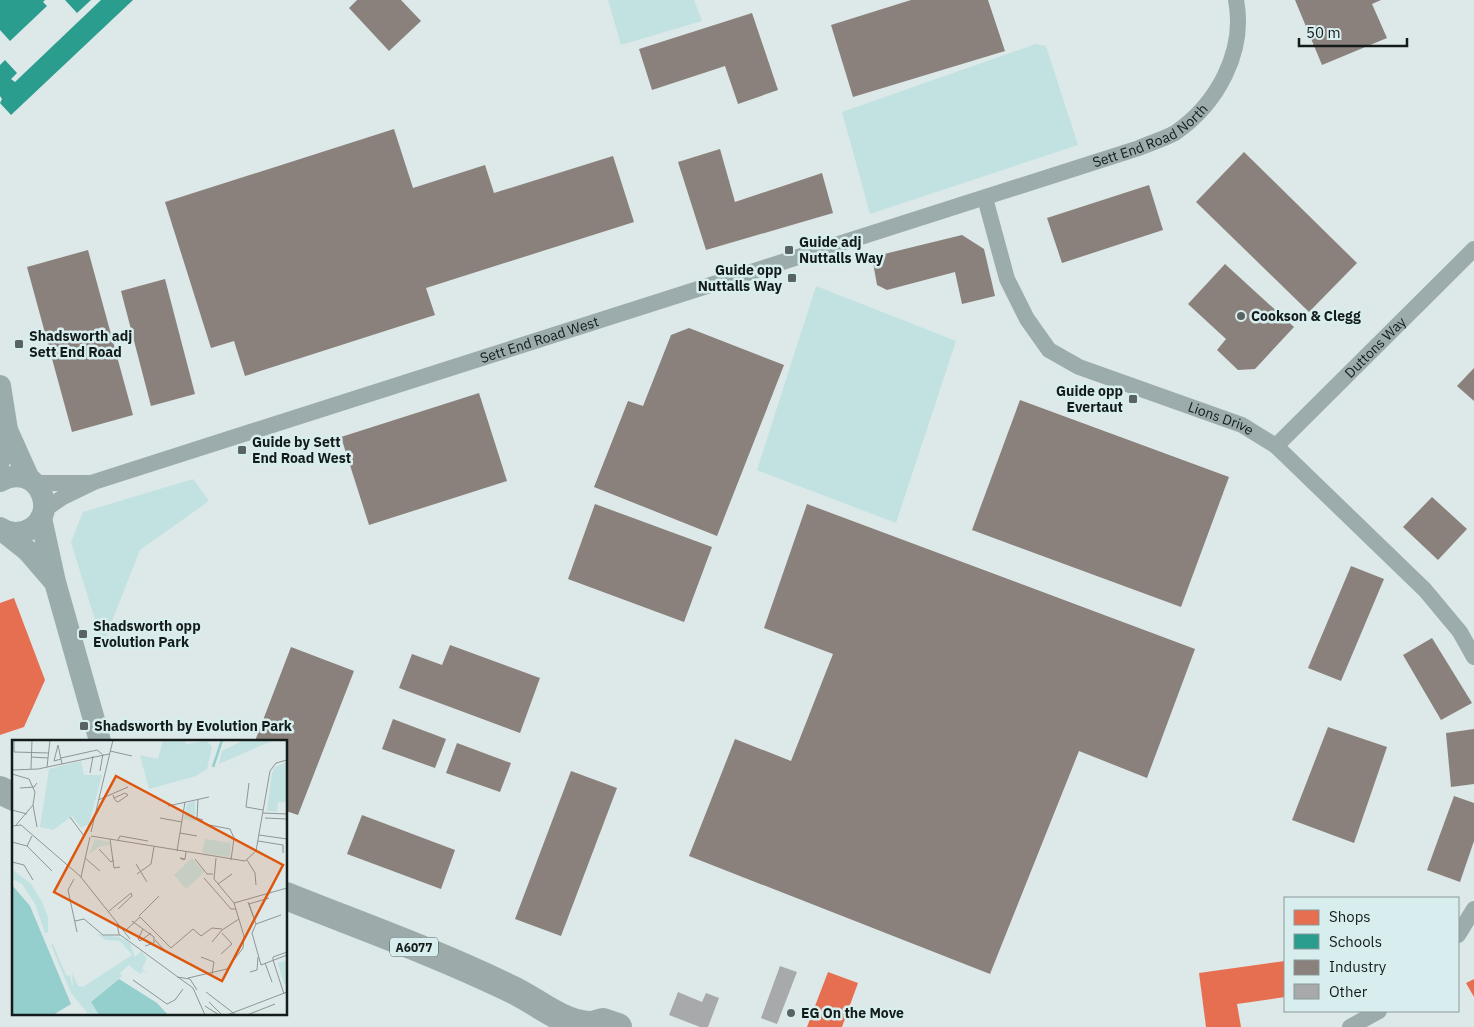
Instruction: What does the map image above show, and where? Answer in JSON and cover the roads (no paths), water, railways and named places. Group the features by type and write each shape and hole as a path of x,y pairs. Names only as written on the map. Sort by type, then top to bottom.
{"highway":[{"path":"0,790 12,795"},
{"name":"A6077","path":"288,897 442,958 510,988 566,1020 587,1026 603,1022 618,1027"},
{"name":"A6077","path":"538,1005 554,1027"}],"main road":[{"path":"0,386 7,430 32,481 44,500 43,514 55,582 100,740"},
{"path":"0,459 7,430"},
{"path":"0,481 10,477 32,481"},
{"path":"2,529 20,533 36,525 43,514"},
{"path":"2,529 28,550 55,582"}],"street":[{"name":"Sett End Road North","path":"985,198 1139,148 1173,134 1198,114 1215,93 1231,64 1238,34 1236,0"},
{"name":"Lions Drive","path":"985,198 1007,279 1026,319 1050,350 1079,368 1242,425 1276,446 1425,590 1460,632 1474,657"},
{"name":"Sett End Road West","path":"43,514 63,497 94,482 985,198"},
{"name":"Duttons Way","path":"1276,446 1474,249"},
{"name":"Sett End Road West","path":"32,481 94,482"},
{"path":"1459,933 1474,909"},
{"path":"1350,1027 1377,1012"}],"place":[{"name":"Guide adj Nuttalls Way","path":"789,250"},
{"name":"Guide opp Nuttalls Way","path":"792,278"},
{"name":"Cookson & Clegg","path":"1241,316"},
{"name":"Shadsworth adj Sett End Road","path":"19,344"},
{"name":"Guide opp Evertaut","path":"1133,399"},
{"name":"Guide by Sett End Road West","path":"242,450"},
{"name":"Shadsworth opp Evolution Park","path":"83,634"},
{"name":"Shadsworth by Evolution Park","path":"84,726"},
{"name":"EG On the Move","path":"791,1013"}]}
